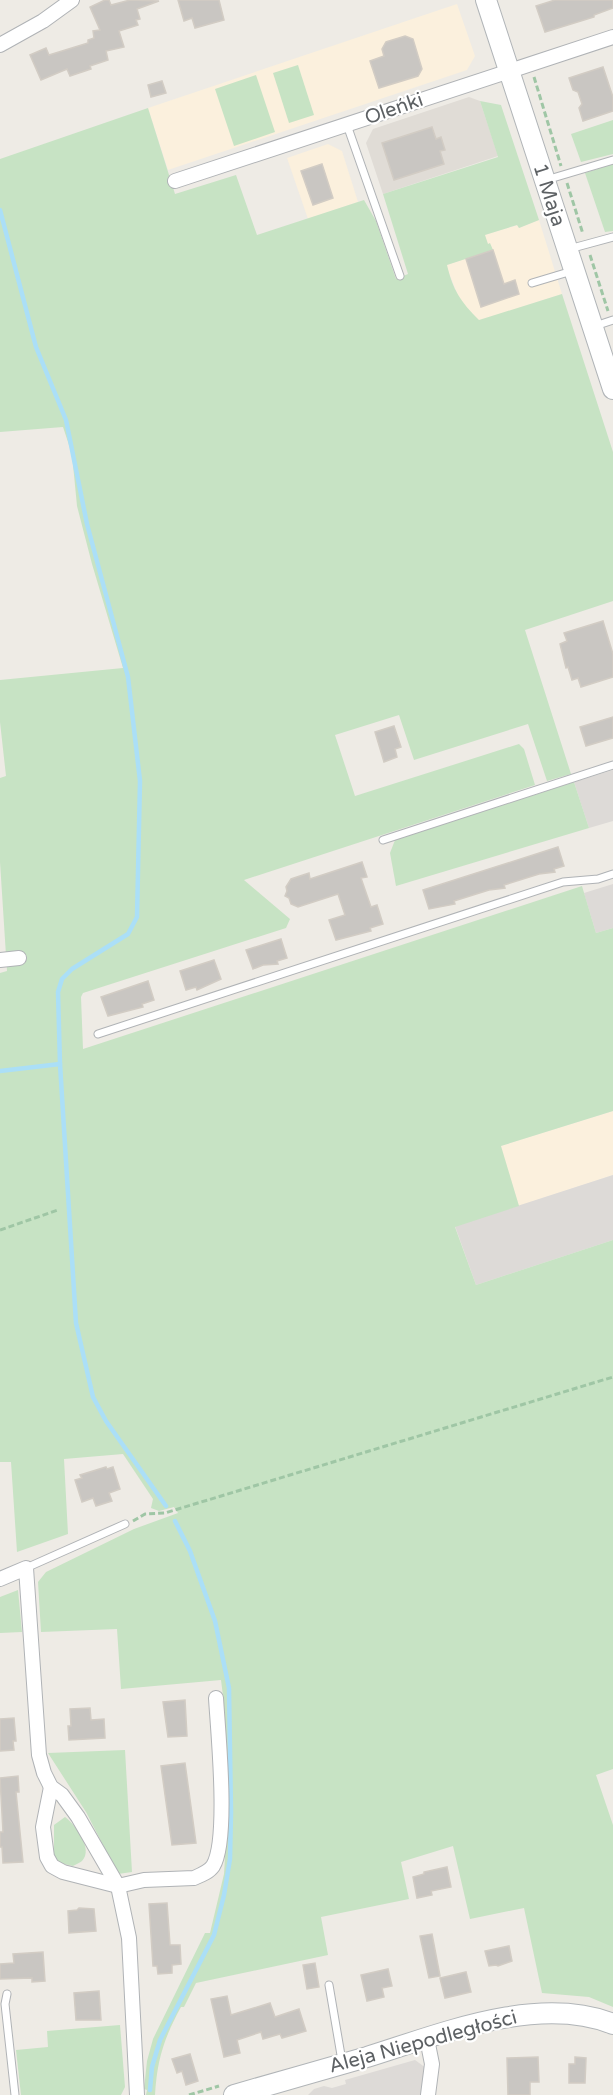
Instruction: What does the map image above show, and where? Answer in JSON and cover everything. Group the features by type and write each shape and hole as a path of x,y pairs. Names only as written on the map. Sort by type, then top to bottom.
{"main road":[{"name":"1 Maja","path":"486,0 545,180 577,248 574,270 605,322 613,390"},
{"name":"Aleja Niepodległości","path":"234,2095 427,2039 523,2014 567,2013 613,2024"}],"street":[{"path":"0,45 43,21 72,0"},
{"name":"Oleńki","path":"175,182 613,37"},
{"path":"0,960 19,958"},
{"path":"0,1579 26,1568 39,1755 44,1773 51,1787 62,1796 78,1817 118,1886 129,1938 136,2095"},
{"path":"51,1787 43,1827 47,1857 52,1866 63,1872 118,1886 144,1880 194,1878 210,1870 219,1845 222,1818 216,1698"},
{"path":"427,2039 432,2064 428,2095"}],"lane":[{"path":"347,125 400,276"},
{"path":"545,180 613,160"},
{"path":"577,248 613,237"},
{"path":"532,283 574,270"},
{"path":"383,840 613,765"},
{"path":"98,1034 563,882 598,879 613,874"},
{"path":"26,1568 125,1524"},
{"path":"329,1985 342,2064"},
{"path":"7,1994 5,2004 15,2095"}],"path":[{"path":"531,64 545,118 564,174 577,248 605,322"},
{"path":"0,1230 58,1210"},
{"path":"125,1524 145,1514 165,1513 613,1377"}],"shaded area":[{"path":"457,4 475,56 467,70 168,170 148,108"},
{"path":"469,97 480,101 498,156 383,194 366,143 373,129"},
{"path":"328,144 342,151 358,202 308,219 287,158"},
{"path":"539,220 562,294 479,321 460,301 446,265 493,250 484,235 518,225 519,228"},
{"path":"613,770 613,821 589,828 574,782"},
{"path":"613,884 613,928 596,933 584,893"},
{"path":"613,1111 613,1175 519,1206 500,1146"},
{"path":"613,1175 613,1240 476,1285 455,1226"},
{"path":"415,2060 426,2068 421,2095 308,2095 314,2089 346,2084 345,2080"}],"green space":[{"path":"298,65 314,115 289,123 273,73"},
{"path":"256,75 275,132 234,146 215,89"},
{"path":"480,101 501,105 539,220 519,228 517,225 485,235 493,250 447,265 452,281 462,301 479,320 562,294 613,452 613,601 525,630 571,774 547,781 528,724 414,760 399,715 335,735 355,796 519,744 524,749 535,785 244,880 290,919 286,928 83,993 81,997 83,1049 582,886 596,933 613,928 613,1111 501,1146 519,1206 455,1227 476,1285 613,1240 613,1769 596,1775 613,1825 613,2007 589,1997 542,1993 524,1908 470,1919 453,1846 401,1862 409,1899 321,1917 328,1955 196,1983 184,2007 181,2007 166,2039 160,2060 155,2095 146,2095 147,2090 144,2089 147,2061 153,2039 205,1933 210,1933 224,1874 226,1841 224,1704 221,1680 121,1689 117,1629 41,1632 38,1582 46,1572 134,1529 178,1513 174,1507 159,1511 151,1508 153,1499 123,1454 64,1459 68,1534 17,1552 11,1462 0,1462 0,973 7,971 0,862 0,778 6,776 0,722 0,680 123,668 77,506 72,454 63,427 0,432 0,159 148,108 175,194 236,175 257,235 364,200 376,221 396,279 408,274 383,194 498,157"},
{"path":"613,120 613,154 581,162 571,134"},
{"path":"613,164 613,231 605,232 585,173"},
{"path":"574,782 589,828 396,886 390,853 395,840"},
{"path":"18,1590 22,1632 0,1633 0,1597"},
{"path":"125,1750 132,1872 118,1874 86,1812 48,1753"},
{"path":"65,1817 82,1837 86,1850 82,1861 73,1866 60,1863 54,1857 54,1825"},
{"path":"120,2025 125,2087 121,2095 21,2095 16,2050 48,2047 47,2031"}],"building":[{"path":"109,0 111,5 130,0 159,1 137,9 140,19 136,20 138,25 119,31 124,47 106,51 108,60 70,76 67,69 41,80 30,55 46,48 49,55 88,43 88,40 94,38 93,31 100,30 90,7"},
{"path":"178,0 219,0 224,20 195,28 192,18 184,21"},
{"path":"555,0 613,0 613,8 594,15 594,17 545,32 536,6"},
{"path":"405,36 413,39 422,69 418,76 379,88 370,61 384,56 382,49 386,42"},
{"path":"603,67 613,97 613,111 583,121 579,108 582,104 569,78"},
{"path":"162,81 166,93 151,97 148,85"},
{"path":"432,127 436,139 441,137 445,150 440,151 444,164 394,180 382,143"},
{"path":"322,164 333,198 313,205 301,171"},
{"path":"493,250 504,284 515,280 519,294 481,307 466,259"},
{"path":"603,621 613,654 613,677 581,687 578,678 572,680 568,667 566,668 560,644 567,641 564,633"},
{"path":"613,717 613,738 586,746 580,727"},
{"path":"394,726 401,747 395,749 397,757 384,762 375,732"},
{"path":"558,847 564,866 554,869 555,872 539,874 504,885 505,888 489,890 454,901 455,904 429,909 423,890"},
{"path":"362,862 367,877 361,878 371,907 377,905 383,924 370,928 371,931 336,940 329,920 345,915 338,894 298,907 291,904 289,898 285,896 286,887 291,879 309,873 310,879"},
{"path":"281,939 287,958 277,961 278,964 263,965 253,969 246,950"},
{"path":"214,960 221,979 197,990 196,987 186,990 180,971"},
{"path":"148,981 154,1000 142,1004 143,1007 108,1016 101,997"},
{"path":"106,1467 107,1469 113,1467 120,1489 109,1493 112,1501 96,1506 93,1498 82,1502 75,1480 82,1478 80,1475"},
{"path":"185,1700 187,1736 168,1737 163,1702"},
{"path":"90,1708 91,1720 104,1719 105,1738 69,1740 70,1709"},
{"path":"14,1718 16,1741 13,1741 14,1750 0,1751 0,1719"},
{"path":"185,1763 196,1843 172,1845 161,1766"},
{"path":"18,1776 19,1792 16,1792 23,1862 3,1863 2,1847 0,1847 0,1832 3,1832 0,1778"},
{"path":"447,1867 451,1887 431,1891 432,1895 417,1898 413,1877"},
{"path":"167,1903 170,1945 180,1945 181,1964 172,1965 172,1973 158,1974 157,1966 153,1966 149,1904"},
{"path":"79,1908 94,1909 96,1931 69,1933 68,1911"},
{"path":"432,1934 440,1976 429,1978 420,1936"},
{"path":"509,1946 512,1961 498,1966 489,1966 485,1951"},
{"path":"43,1952 45,1981 32,1982 32,1978 0,1979 0,1964 14,1963 13,1954"},
{"path":"315,1963 319,1987 307,1989 303,1965"},
{"path":"388,1969 392,1986 382,1988 384,1997 367,2001 361,1975"},
{"path":"466,1972 471,1992 445,1998 440,1978"},
{"path":"99,1991 101,2020 76,2020 74,1993"},
{"path":"227,1996 231,2015 270,2003 275,2017 299,2009 306,2031 282,2038 280,2034 263,2039 261,2032 237,2040 240,2053 224,2057 211,1999"},
{"path":"190,2054 198,2081 186,2085 182,2071 177,2073 172,2059"},
{"path":"538,2057 539,2082 530,2082 530,2095 508,2095 507,2058"},
{"path":"575,2057 586,2058 585,2083 569,2083 569,2064 575,2064"}],"waterway":[{"path":"0,210 36,347 66,420 87,524 128,677 140,781 137,917 128,934 72,969 62,979 58,992 60,1064 76,1323 93,1397 106,1421 166,1506"},
{"path":"0,1071 60,1064"},
{"path":"150,2090 152,2067 160,2040 214,1935 230,1859 229,1688 215,1621 190,1551 175,1521"}]}
